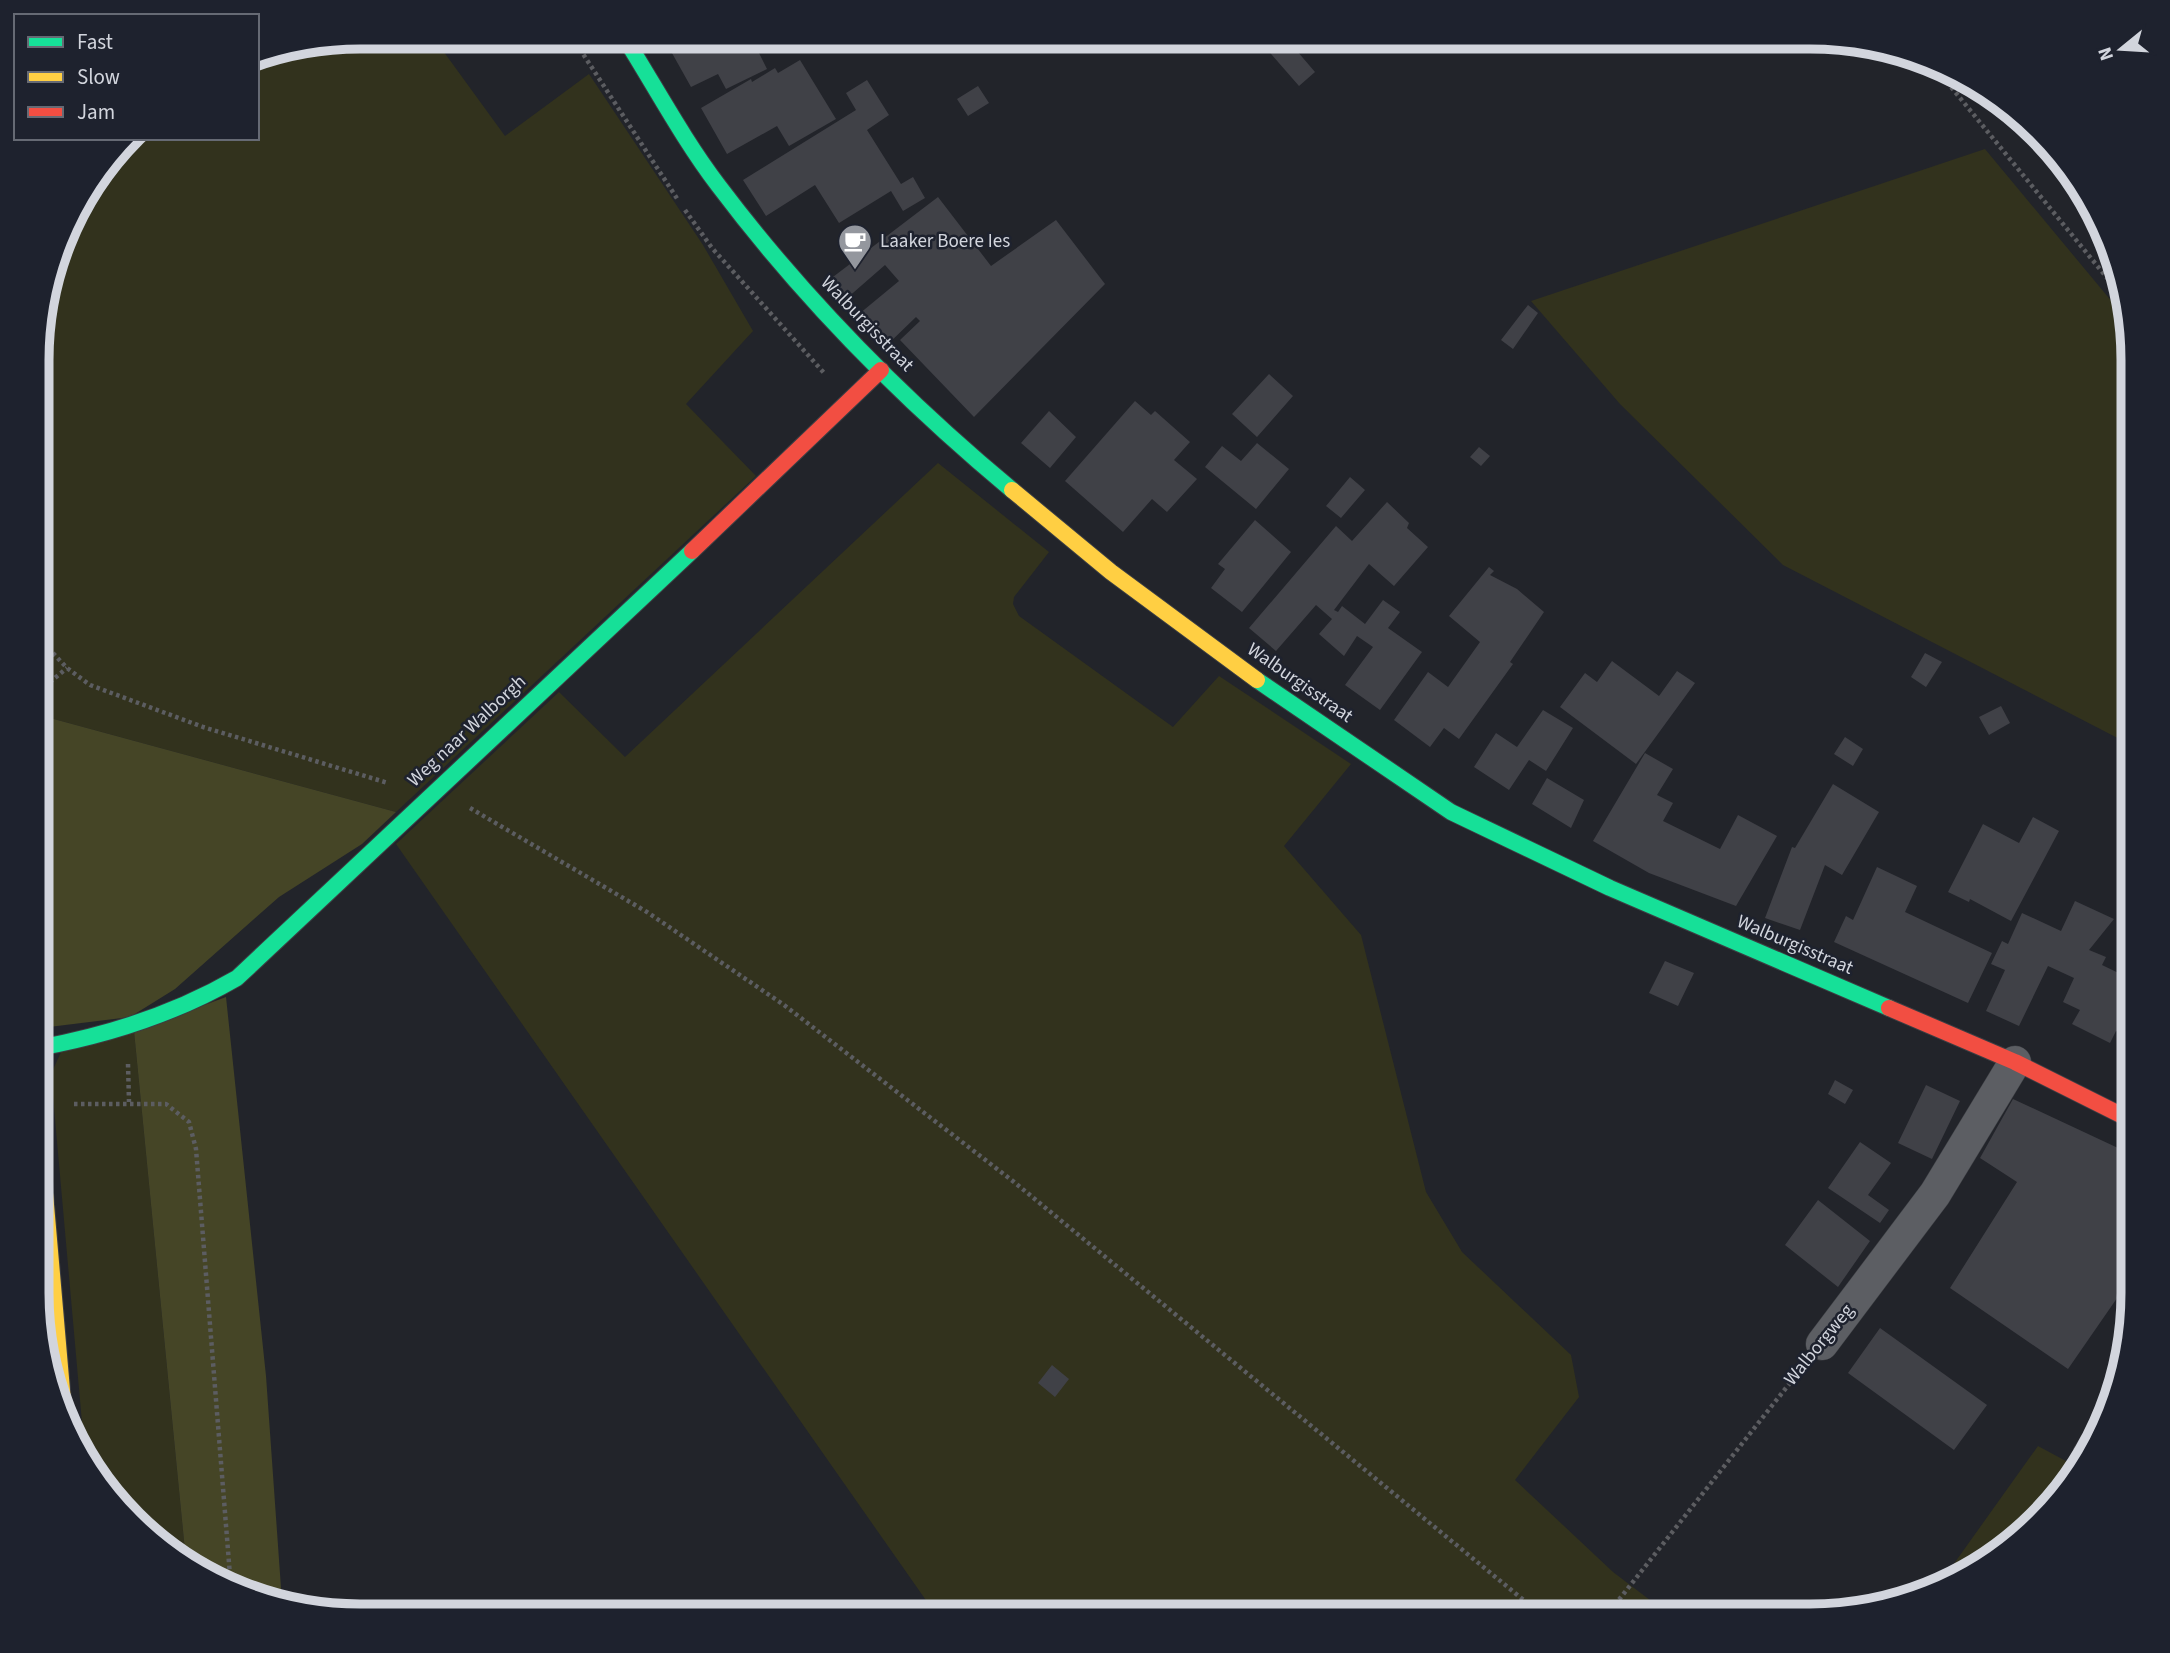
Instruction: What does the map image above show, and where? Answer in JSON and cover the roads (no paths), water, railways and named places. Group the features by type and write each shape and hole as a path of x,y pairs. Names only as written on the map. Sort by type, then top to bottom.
{"street":[{"name":"Walburgisstraat","path":"632,49 718,184 806,291 942,431 1111,572 1278,695 1451,812 1610,888 2015,1062 2121,1115"},
{"name":"Weg naar Walborgh","path":"49,1046 159,1016 200,1000 237,978 841,411 881,370"},
{"name":"Walborgweg","path":"1822,1344 1935,1194 2015,1062"},
{"path":"49,1239 61,1376"}],"place":[{"name":"Laaker Boere Ies","path":"855,271"}]}
